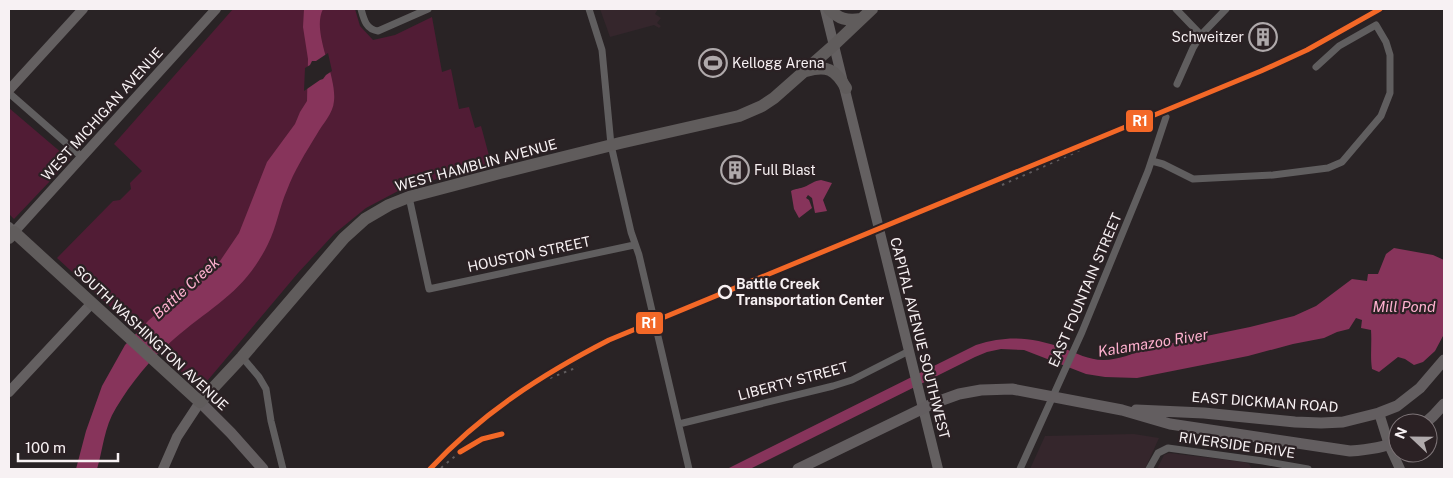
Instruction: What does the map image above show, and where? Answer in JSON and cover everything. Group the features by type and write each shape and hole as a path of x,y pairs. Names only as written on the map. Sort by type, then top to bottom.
{"highway":[{"path":"827,9 844,20 861,20"},
{"name":"WEST HAMBLIN AVENUE","path":"200,402 344,238 366,219 389,205 409,197 611,145 739,116 768,102 834,45 872,9"},
{"path":"803,72 822,68 830,70 846,88"},
{"name":"SOUTH WASHINGTON AVENUE","path":"11,233 92,303 200,402"}],"main road":[{"name":"EAST DICKMAN ROAD","path":"1122,410 1170,410 1321,423 1343,422 1398,406 1428,380 1444,360"},
{"name":"EAST DICKMAN ROAD","path":"798,469 924,408 960,394 982,390 1012,389 1122,410 1170,424 1350,451 1368,450 1388,445"},
{"name":"SOUTH WASHINGTON AVENUE","path":"200,402 259,465"}],"street":[{"path":"82,158 9,91 83,9"},
{"name":"WEST MICHIGAN AVENUE","path":"11,233 82,158 216,9"},
{"path":"361,9 365,22 370,29 375,31 428,9"},
{"path":"588,9 602,50 611,145 689,469"},
{"name":"CAPITAL AVENUE SOUTHWEST","path":"827,9 834,45 938,469"},
{"path":"1176,9 1200,35"},
{"path":"1178,84 1200,35 1226,9"},
{"path":"1152,160 1193,179 1273,176 1328,168 1342,162 1381,116 1390,93 1390,55 1386,42 1376,25 1339,46 1316,67"},
{"name":"EAST FOUNTAIN STREET","path":"1020,469 1074,350 1152,160 1166,117"},
{"name":"HOUSTON STREET","path":"409,197 429,289 634,245"},
{"path":"9,392 92,303"},
{"name":"LIBERTY STREET","path":"679,424 852,380 909,351"},
{"path":"242,356 266,389 271,421 283,469"},
{"name":"WEST HAMBLIN AVENUE","path":"163,469 176,437 200,402"},
{"path":"1379,413 1388,431"},
{"name":"RIVERSIDE DRIVE","path":"1149,469 1156,454 1162,450 1171,449 1308,469"},
{"path":"1259,469 1263,461"}],"shaded area":[{"path":"233,9 355,9 360,26 373,40 395,35 432,17 442,72 451,69 459,109 469,107 475,128 481,126 491,163 400,190 366,208 334,234 298,273 208,380 190,380 57,258 113,201 120,200 131,189 130,183 142,171 114,144"},
{"path":"600,9 658,9 655,14 661,18 657,23 661,26 659,28 654,25 610,37"},
{"path":"9,108 70,160 14,219 9,214"},
{"path":"1134,434 1159,438 1145,469 1030,469 1045,436"},
{"path":"1169,453 1244,462 1249,464 1252,469 1157,469 1164,455"}],"water":[{"path":"304,9 323,9 320,19 320,30 332,79 334,101 330,114 293,176 268,244 259,261 238,287 166,346 135,380 112,415 106,430 97,469 76,469 86,431 102,386 125,345 149,320 220,261 239,233 267,162 295,124 307,101 308,59 303,27"},
{"path":"821,180 832,183 823,200 827,211 815,213 812,198 808,195 806,198 809,200 812,208 799,218 794,209 791,191"},
{"name":"Mill Pond","path":"1394,248 1433,255 1444,260 1443,336 1435,351 1423,362 1414,365 1398,357 1379,372 1372,369 1371,330 1361,328 1362,320 1356,318 1349,329 1324,338 1248,356 1137,378 1105,377 1086,374 1024,350 1001,349 975,357 750,469 727,469 976,345 999,340 1019,339 1040,341 1093,359 1109,360 1121,358 1148,348 1294,316 1316,306 1352,279 1367,281 1368,274 1378,274 1386,254"}],"pier":[{"path":"328,53 332,71 304,91 305,68 312,61 316,61"}],"railway":[{"path":"1002,185 1074,153 1124,127"},
{"path":"430,469 475,426 499,407 576,357 632,330 998,179"},
{"path":"550,378 578,367"},
{"path":"441,468 469,447 485,439 502,434"}],"transit line":[{"name":"R1","path":"430,469 470,430 536,381 609,340 1261,71 1307,50 1380,9"},
{"name":"R1","path":"460,452 482,439 502,434"}],"place":[{"name":"Schweitzer","path":"1263,37"},
{"name":"Kellogg Arena","path":"713,63"},
{"name":"Full Blast","path":"735,170"},
{"name":"Battle Creek Transportation Center","path":"725,292"}],"water label":[{"name":"Battle Creek","path":"186,288"},
{"name":"Kalamazoo River","path":"1153,343"}]}
